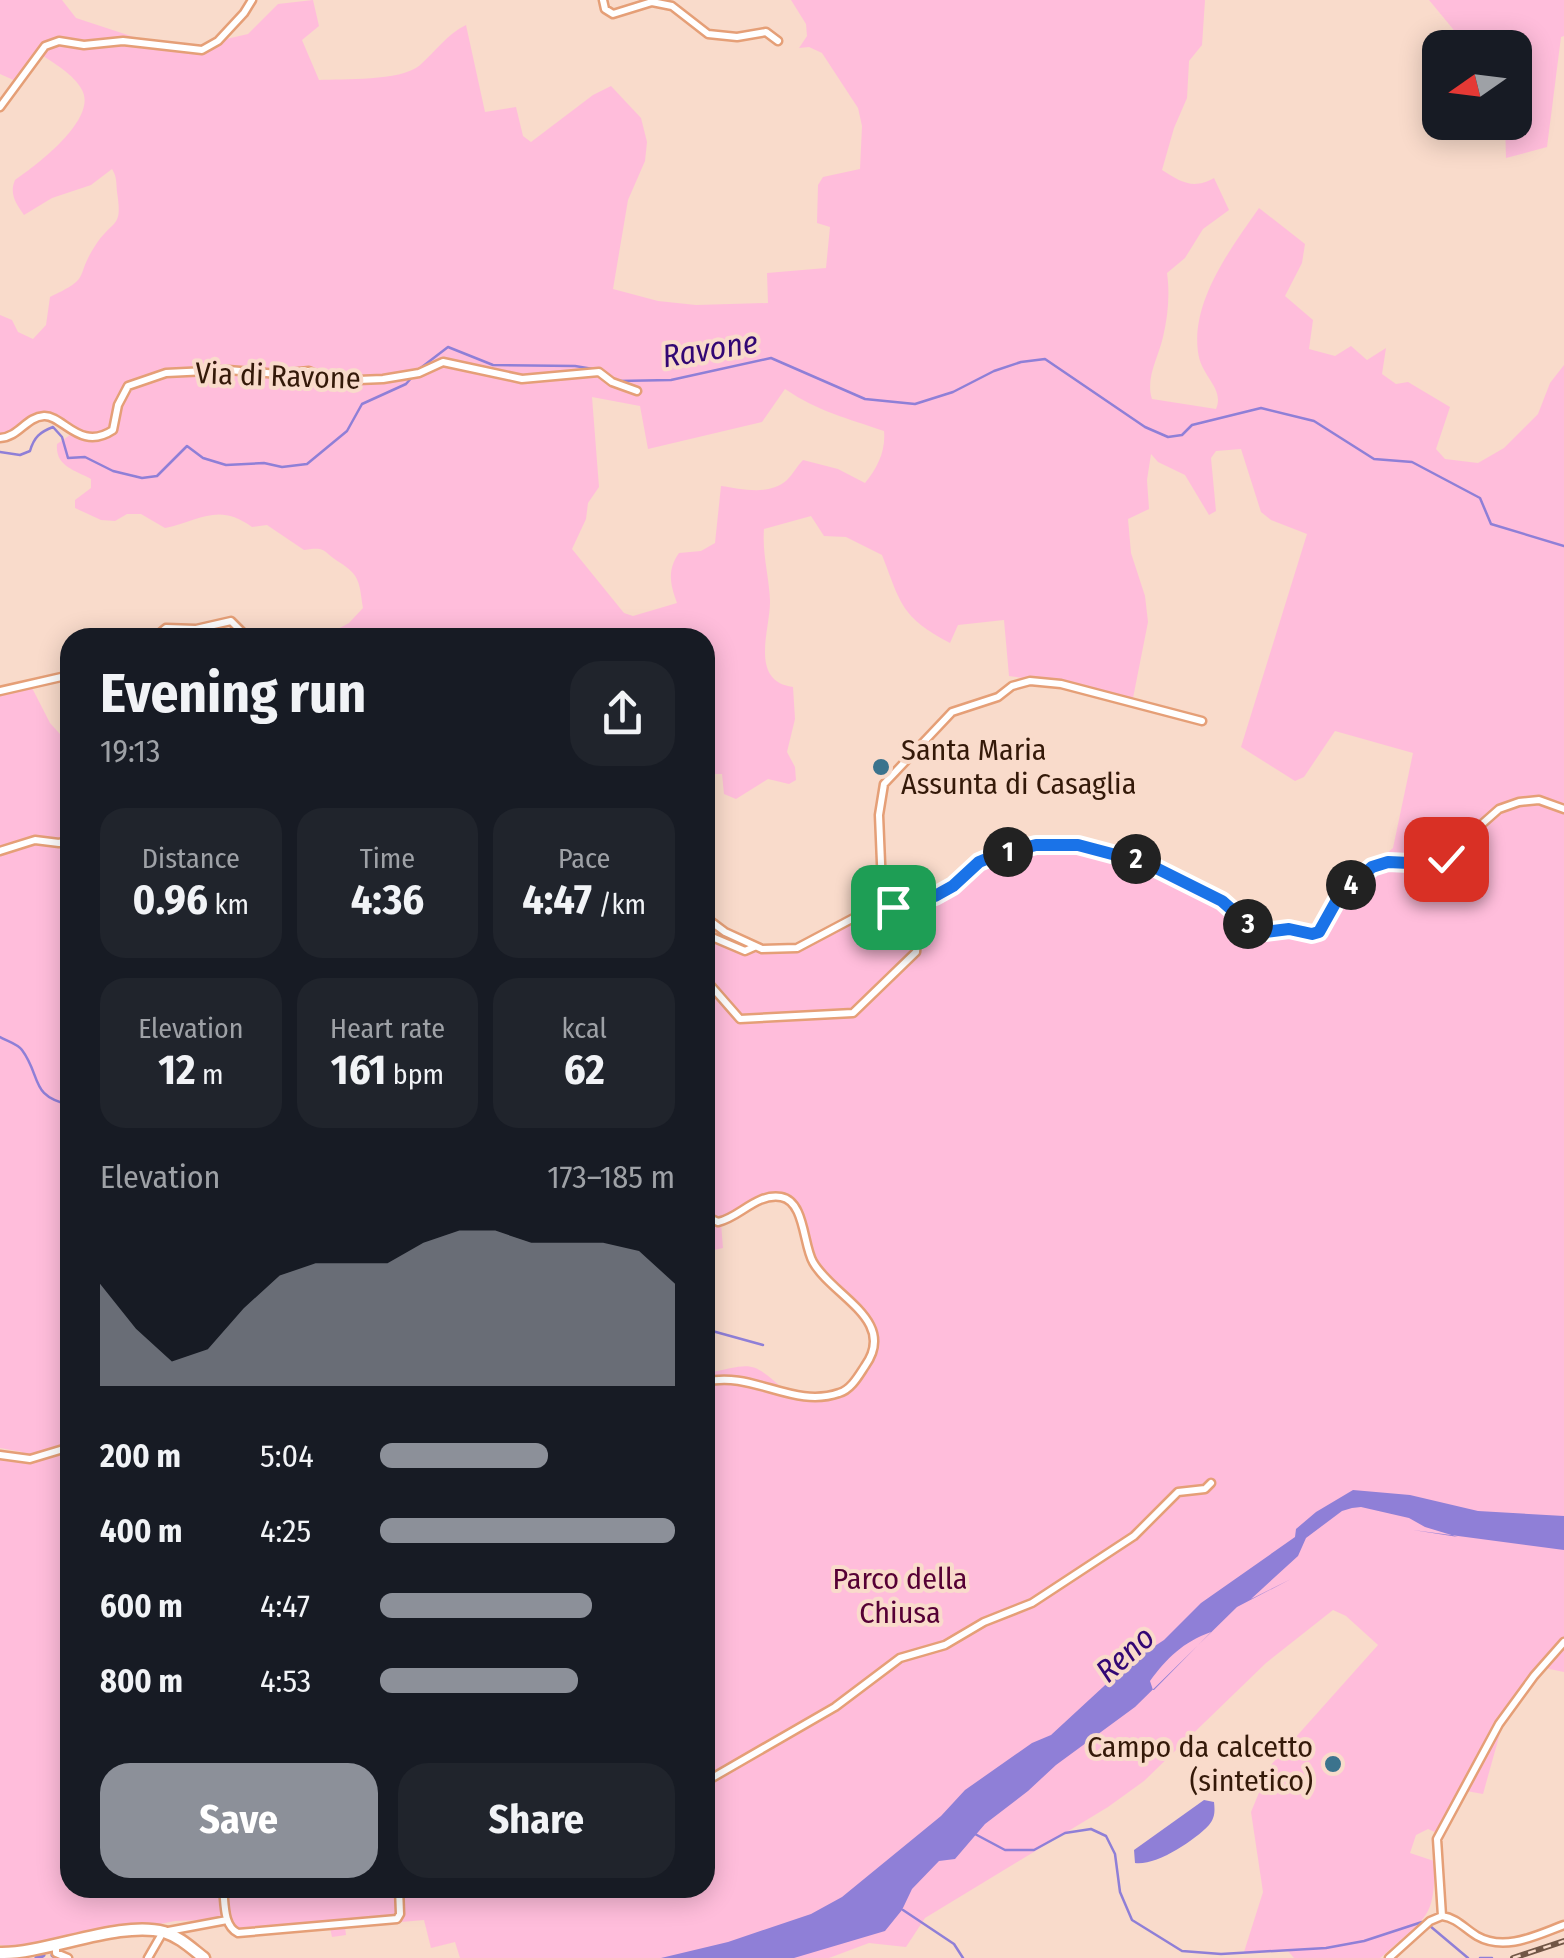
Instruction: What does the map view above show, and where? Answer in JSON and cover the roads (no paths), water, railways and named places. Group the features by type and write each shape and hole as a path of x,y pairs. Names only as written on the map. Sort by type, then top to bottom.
{"main road":[{"path":"0,1953 118,1934 163,1932 182,1940 204,1958"}],"street":[{"path":"0,108 45,46 59,41 84,45 123,42 202,50 218,41 252,0"},
{"path":"603,0 604,9 613,14 652,2 672,6 708,34 737,38 766,32 778,40"},
{"name":"Via di Ravone","path":"0,438 19,433 31,421 44,416 58,420 70,432 106,435 113,430 118,405 128,386 166,372 309,372 340,382 415,374 443,362 522,378 612,373"},
{"path":"599,372 612,382 637,391"},
{"path":"199,628 222,621 231,621 238,628"},
{"path":"0,691 60,677"},
{"path":"883,911 879,815 884,784 961,706 998,698 1012,686 1030,682 1061,684 1202,721"},
{"path":"715,925 755,947 796,948 838,924 935,896 953,886 979,862 996,855 1036,845 1078,845 1146,863 1222,901 1249,925 1265,932 1289,929 1312,934 1319,932 1338,898 1372,867 1388,862 1431,864 1446,859 1469,843 1499,809 1519,802 1539,800 1564,810"},
{"path":"0,851 34,840 60,843"},
{"path":"715,990 740,1019 856,1011 916,952 915,930 884,899"},
{"path":"870,913 884,899"},
{"path":"715,938 746,951 755,947"},
{"path":"715,1221 768,1198 779,1196 790,1201 800,1219 814,1266 868,1320 875,1342 873,1354 858,1376 845,1391 836,1394 805,1398 760,1384 715,1381"},
{"path":"0,1455 22,1460 60,1450"},
{"path":"715,1776 835,1707 900,1658 945,1644 984,1622 1032,1603 1134,1536 1178,1492 1204,1489 1211,1484"},
{"path":"1442,1916 1437,1838 1500,1724 1541,1666 1564,1642"},
{"path":"224,1898 227,1920 238,1933 397,1919 399,1898"},
{"path":"1389,1958 1430,1921 1442,1916 1449,1916 1480,1938 1503,1943 1564,1925"},
{"path":"148,1958 163,1932 227,1920"},
{"path":"56,1949 68,1958"}],"waterway":[{"name":"Ravone","path":"418,370 448,347 493,365 599,370"},
{"name":"Ravone","path":"618,381 671,380 771,358 865,399 915,404 953,392 994,371 1045,359 1145,427 1168,437 1182,435 1192,425 1261,408 1314,421 1374,459 1412,462 1480,498 1491,524 1564,546"},
{"name":"Ravone","path":"0,452 20,455 30,451 38,436 53,427 62,437 68,458 85,457 113,471 142,478 157,476 187,446 203,458 226,465 307,464 347,431 362,404 406,384 413,376"},
{"path":"0,1037 22,1050 42,1091 60,1102"},
{"path":"715,1332 763,1345"},
{"path":"975,1834 1005,1850 1034,1850 1065,1833 1091,1829 1106,1836 1115,1854 1120,1892 1132,1920 1182,1951 1221,1954 1326,1948 1364,1941 1422,1922"},
{"path":"903,1910 954,1944 963,1958"},
{"path":"1430,1926 1468,1958"},
{"path":"37,1958 43,1955"},
{"path":"53,1955 58,1958"},
{"path":"1480,1958 1492,1958"}],"railway":[{"path":"1513,1958 1564,1941"}],"place":[{"name":"Santa Maria Assunta di Casaglia","path":"881,767"},
{"name":"Campo da calcetto (sintetico)","path":"1333,1764"}],"park label":[{"name":"Parco della Chiusa","path":"900,1596"}],"water label":[{"name":"Reno","path":"1125,1654"}]}
